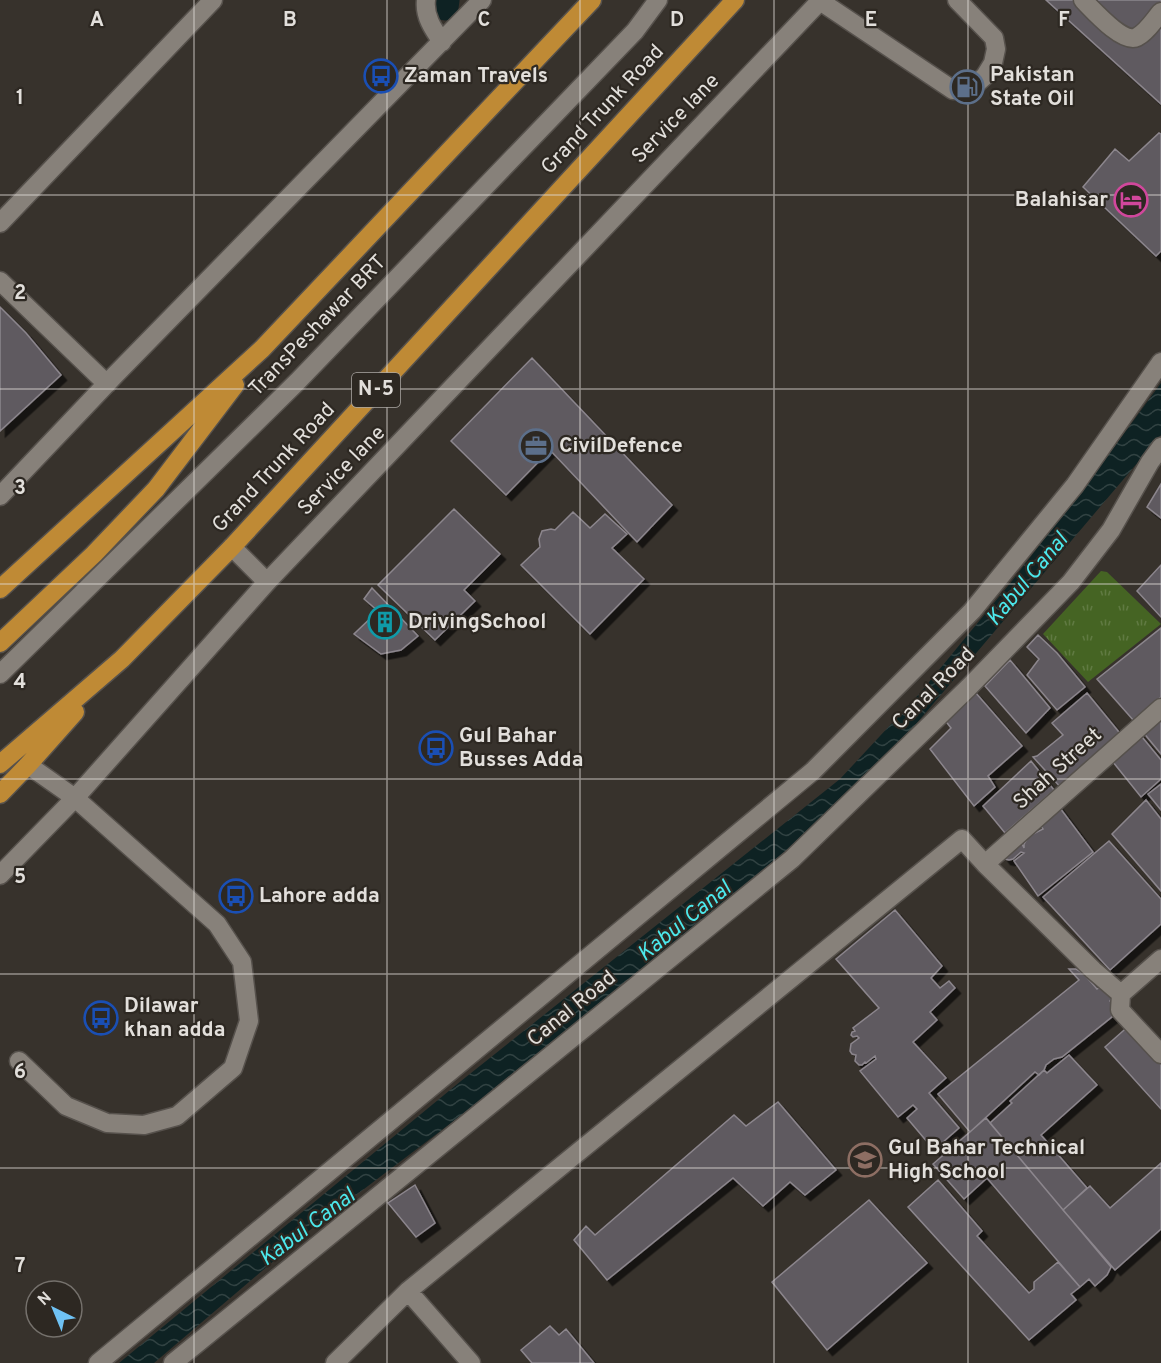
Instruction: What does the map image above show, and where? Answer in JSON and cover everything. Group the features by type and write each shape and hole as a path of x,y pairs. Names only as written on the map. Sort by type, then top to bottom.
{"highway":[{"path":"0,589 262,349 592,0"},
{"name":"Grand Trunk Road","path":"0,764 122,658 232,547 735,0"},
{"path":"0,642 94,554 156,489 262,349"},
{"path":"0,794 122,658"}],"street":[{"path":"0,223 213,0"},
{"path":"426,0 430,26 442,42"},
{"path":"0,496 115,375 482,0"},
{"name":"TransPeshawar BRT","path":"0,674 297,382 634,31 658,0"},
{"path":"821,0 953,90 965,89 976,84 985,76 993,63 996,49 994,38 957,0"},
{"name":"Service lane","path":"0,875 75,798 267,582 821,0"},
{"path":"1083,0 1120,34 1129,38 1137,37 1161,12"},
{"path":"0,282 107,384"},
{"path":"99,1363 813,771 972,611 1074,485 1161,363"},
{"name":"Canal Road","path":"173,1363 792,859 968,688 1071,582 1111,530 1161,447"},
{"path":"232,547 267,582"},
{"name":"Shah Street","path":"985,864 1161,708"},
{"path":"18,1061 66,1106 107,1123 144,1125 177,1116 233,1068 249,1021 242,962 217,924 75,798 28,765"},
{"path":"335,1363 408,1291 962,839 1093,970 1121,994"},
{"path":"1161,959 1121,994 1120,1010 1161,1054"},
{"path":"408,1291 471,1363"}],"green space":[{"path":"1101,571 1107,572 1161,624 1088,682 1043,634"}],"water":[{"name":"Kabul Canal","path":"1161,383 1161,435 894,750 788,853 526,1066 310,1230 154,1363 119,1363 461,1081 840,779 920,693 1012,581"}],"building":[{"path":"1046,0 1161,0 1161,104"},
{"path":"1159,133 1161,134 1161,251 1156,256 1083,187 1115,149 1129,161"},
{"path":"0,307 26,333 61,375 0,431"},
{"name":"CivilDefence","path":"532,358 672,505 637,542 550,450 506,495 451,441"},
{"path":"1161,484 1161,518 1147,507"},
{"path":"454,509 500,554 464,590 475,601 435,640 378,585"},
{"path":"573,512 590,528 605,514 627,534 612,548 644,579 590,634 521,565 540,547 539,539 542,531 555,530"},
{"path":"1161,565 1161,617 1137,591"},
{"name":"DrivingSchool","path":"372,588 418,636 401,650 381,654 354,634 378,611 364,599"},
{"path":"1161,628 1161,697 1134,721 1097,679"},
{"path":"1038,635 1057,653 1085,687 1057,710 1027,675 1039,659 1027,647"},
{"path":"1010,660 1050,708 1026,733 985,686"},
{"path":"975,692 1022,746 988,776 995,787 974,806 930,749 951,728 944,719"},
{"path":"1087,693 1123,737 1063,790 1033,757 1063,735 1052,723"},
{"path":"1161,714 1161,754 1142,731"},
{"path":"1138,732 1161,760 1161,779 1141,797 1109,757"},
{"path":"1031,761 1054,790 1005,833 983,806"},
{"path":"1161,784 1161,810 1148,794"},
{"path":"1146,800 1161,819 1161,891 1112,834"},
{"path":"1057,804 1093,852 1038,896 1014,861 1024,853 1021,852 1009,860 1002,855 1019,843 1024,848 1027,839 1043,829 1037,821"},
{"path":"1109,841 1161,899 1161,924 1110,970 1043,897"},
{"path":"895,910 942,966 931,978 940,988 949,981 955,988 930,1012 937,1020 913,1042 946,1078 929,1093 959,1128 934,1150 907,1118 917,1109 913,1105 898,1117 860,1071 876,1059 875,1056 859,1065 855,1061 856,1055 850,1051 851,1044 859,1038 851,1035 855,1031 853,1028 879,1008 836,959"},
{"path":"1069,969 1076,969 1083,973 1097,989 1101,986 1112,998 1110,1001 1118,1012 1062,1057 1046,1065 1039,1075 1035,1072 970,1132 938,1094 1079,980"},
{"path":"1132,1023 1161,1054 1161,1109 1105,1047"},
{"path":"1069,1055 1097,1085 1041,1135 1087,1188 1063,1210 990,1123 1044,1070 1047,1073"},
{"path":"778,1102 836,1170 805,1195 790,1182 763,1206 733,1178 607,1280 574,1240 586,1226 595,1235 734,1115 746,1126"},
{"path":"986,1118 1111,1267 1107,1275 1095,1286 1089,1279 1080,1287 987,1178 964,1199 933,1164"},
{"path":"1161,1163 1161,1229 1115,1270 1063,1210 1090,1186 1110,1208"},
{"path":"938,1180 982,1231 977,1236 1029,1293 1034,1289 1034,1282 1058,1262 1080,1287 1071,1294 1076,1300 1029,1340 908,1207"},
{"path":"415,1185 435,1223 416,1237 388,1203"},
{"path":"869,1200 927,1263 827,1350 772,1282"},
{"path":"550,1326 559,1335 566,1329 594,1363 532,1363 521,1350"}],"waterway":[{"path":"445,7 446,0"}],"place":[{"name":"Zaman Travels","path":"381,76"},
{"name":"Pakistan State Oil","path":"967,87"},
{"name":"Balahisar","path":"1131,200"},
{"name":"CivilDefence","path":"536,446"},
{"name":"DrivingSchool","path":"385,622"},
{"name":"Gul Bahar Busses Adda","path":"436,748"},
{"name":"Lahore adda","path":"236,896"},
{"name":"Dilawar khan adda","path":"101,1018"},
{"name":"Gul Bahar Technical High School","path":"865,1160"}]}
